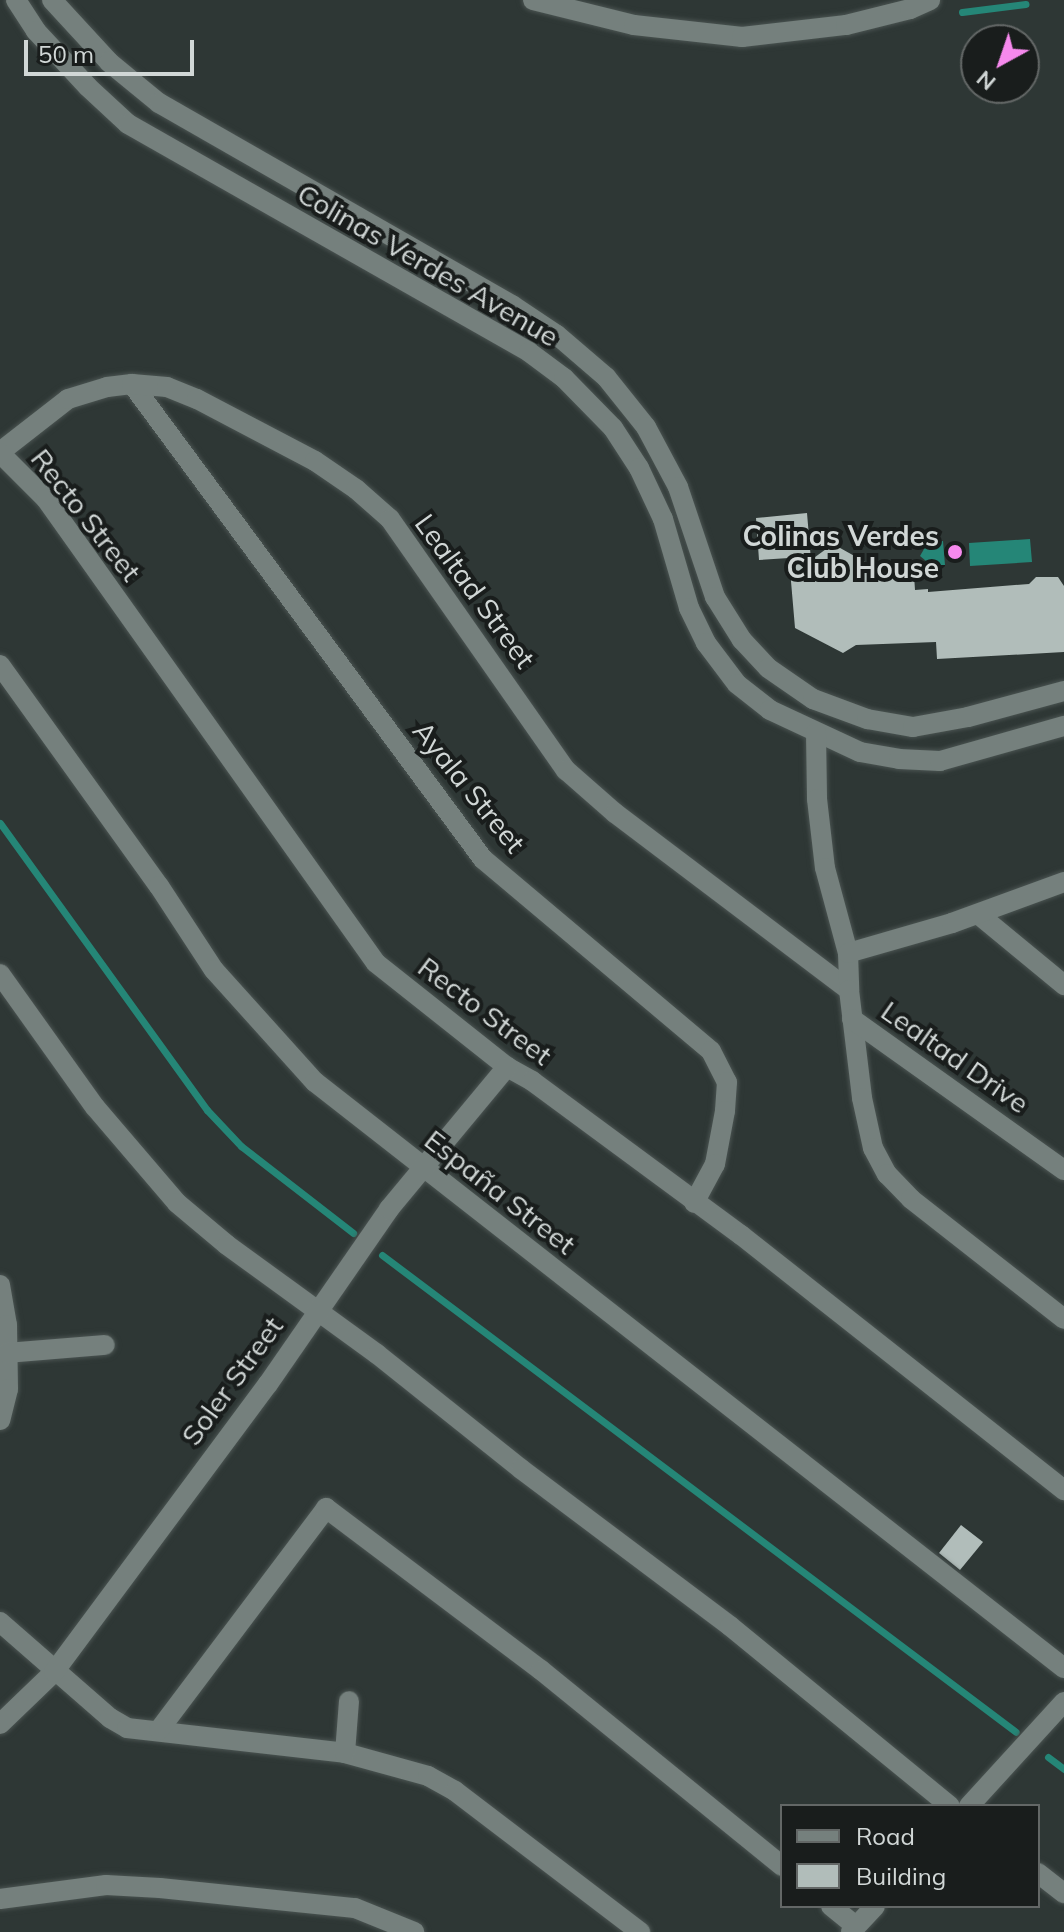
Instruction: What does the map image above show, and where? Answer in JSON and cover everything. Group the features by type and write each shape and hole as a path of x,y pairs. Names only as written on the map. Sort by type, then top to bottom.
{"street":[{"path":"0,9 8,0"},
{"name":"Colinas Verdes Avenue","path":"16,0 36,31 88,87 128,124 529,352 564,378 613,428 639,468 663,519 689,608 706,643 737,684 770,710 860,752 899,759 940,761 1064,726"},
{"name":"Colinas Verdes Avenue","path":"52,0 109,62 159,103 512,305 557,335 606,377 646,427 678,487 715,597 742,640 768,668 813,699 867,719 913,727 968,717 1064,691"},
{"path":"533,0 634,25 742,37 846,25 910,9 930,0"},
{"name":"Lealtad Street","path":"0,452 68,399 107,387 132,384 167,387 197,399 315,461 356,489 390,519 566,770 615,813 849,990"},
{"name":"Ayala Street","path":"132,384 483,859 711,1051 727,1082 725,1111 715,1164 694,1203"},
{"name":"Recto Street","path":"0,452 46,499 376,963 507,1067 532,1081 741,1235 1064,1490"},
{"name":"España Street","path":"0,665 159,886 214,970 315,1082 1064,1668"},
{"path":"816,733 817,799 825,868 848,953 849,990 862,1098 873,1148 887,1174 911,1199 1064,1319"},
{"path":"848,953 978,914 1064,882"},
{"path":"978,914 1064,985"},
{"path":"0,974 95,1107 177,1203 227,1245 730,1626 948,1804"},
{"name":"Lealtad Drive","path":"852,1019 1064,1170"},
{"name":"Soler Street","path":"0,1724 54,1672 268,1384 389,1209 507,1067"},
{"path":"0,1285 8,1389 0,1420"},
{"path":"7,1353 105,1345"},
{"path":"159,1730 326,1508 541,1670 780,1864"},
{"path":"0,1622 54,1672 127,1728 159,1730 193,1738 345,1753 428,1776 455,1791 640,1932"},
{"path":"345,1753 349,1701"},
{"path":"971,1804 1064,1702"},
{"path":"1040,1875 1064,1893"},
{"path":"0,1899 106,1885 160,1888 355,1908 414,1932"},
{"path":"833,1908 853,1929 873,1908"}],"shaded area":[{"path":"1030,539 1032,562 970,566 969,543"},
{"path":"943,541 945,565 932,566 920,556 928,542"}],"building":[{"name":"Colinas Verdes Club House","path":"807,513 811,560 833,544 892,577 914,575 915,590 928,589 928,592 1029,584 1036,577 1058,577 1064,586 1064,652 937,659 936,642 856,645 843,653 795,628 789,558 759,560 756,518"},
{"path":"961,1525 983,1542 960,1570 939,1553"}],"waterway":[{"path":"962,12 1025,4"},
{"path":"0,823 207,1110 241,1146 353,1233"},
{"path":"382,1255 1016,1732"},
{"path":"1048,1757 1064,1769"}],"place":[{"name":"Colinas Verdes Club House","path":"955,552"}]}
